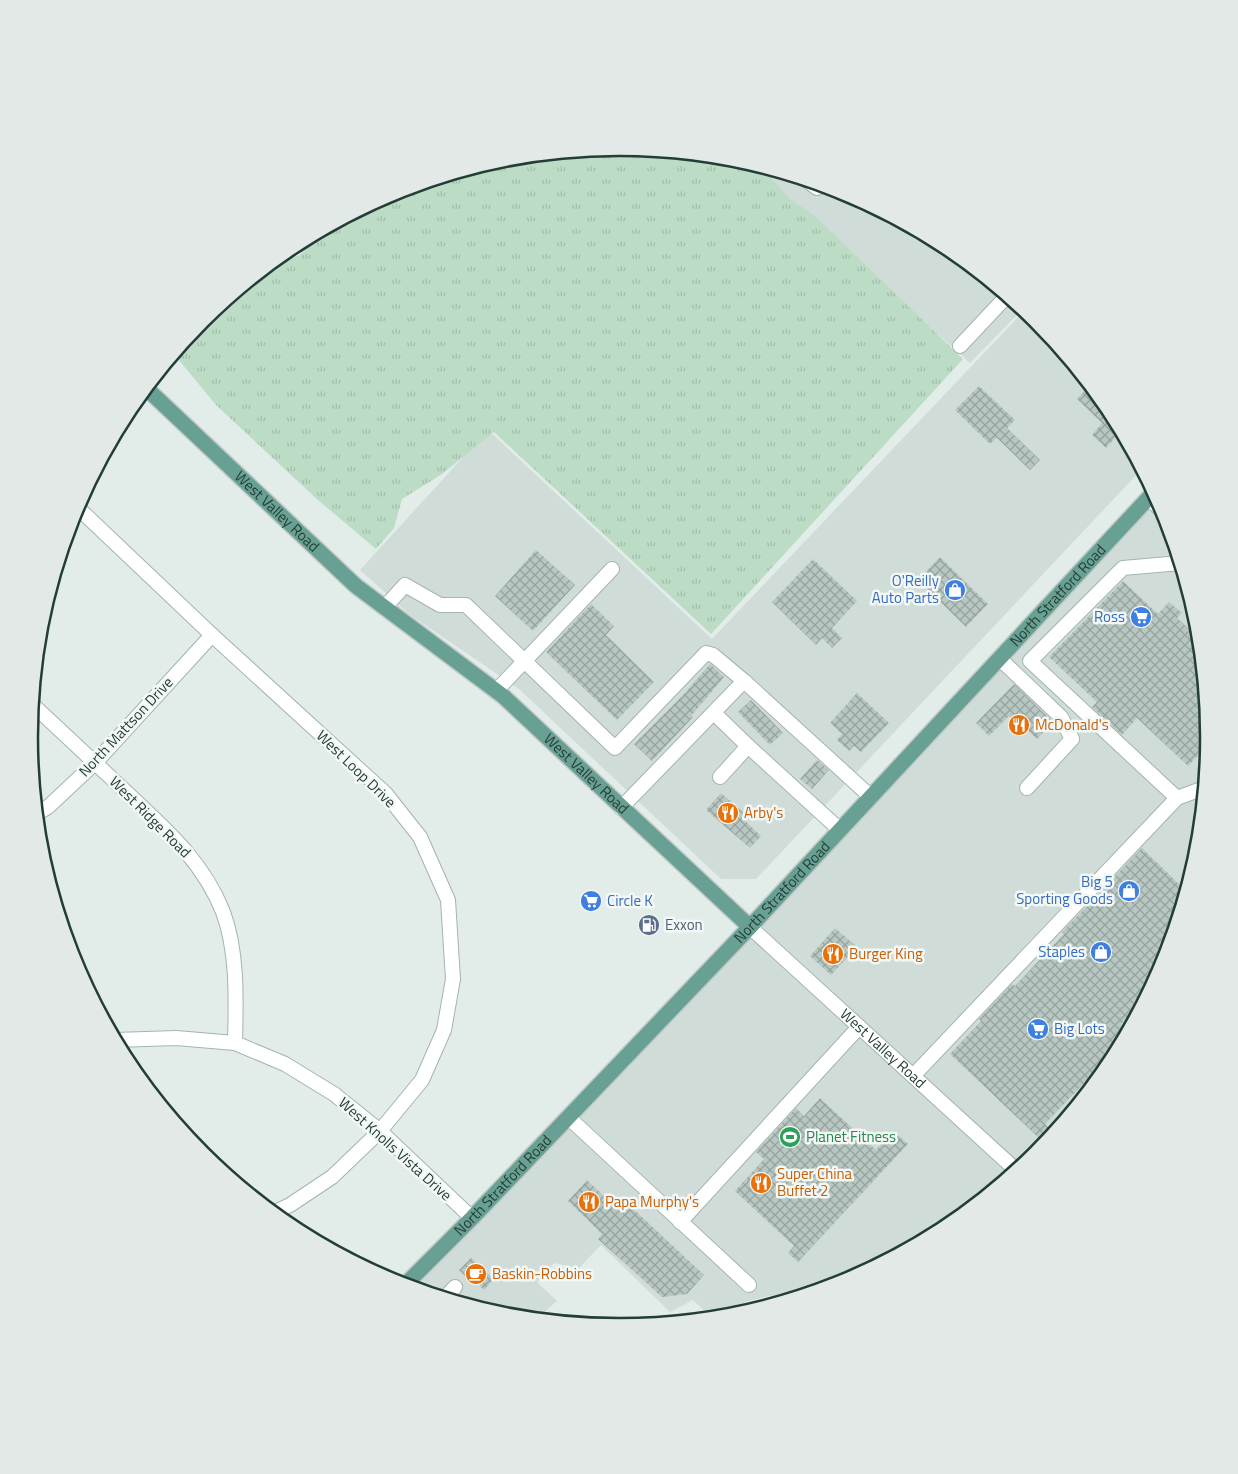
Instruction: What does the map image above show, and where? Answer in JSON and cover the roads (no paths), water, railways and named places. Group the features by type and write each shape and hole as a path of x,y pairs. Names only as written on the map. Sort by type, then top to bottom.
{"main road":[{"name":"West Valley Road","path":"151,393 356,586 496,691 750,927"},
{"name":"North Stratford Road","path":"410,1280 472,1218 750,927 1149,498"}],"street":[{"path":"960,346 1003,301"},
{"name":"West Loop Drive","path":"83,512 212,635 386,794 420,837 448,900 453,979 444,1030 422,1080 380,1131 332,1177 281,1209"},
{"path":"1174,564 1123,568 1030,661 1177,798"},
{"path":"496,691 612,569"},
{"path":"384,607 405,585 440,606 466,605 614,748 706,653 713,655 871,797"},
{"name":"North Mattson Drive","path":"42,811 95,763 212,635"},
{"path":"1000,658 1062,718 1072,739 1027,788"},
{"path":"621,808 744,681"},
{"name":"West Ridge Road","path":"39,710 185,848 205,877 223,912 231,943 236,999 235,1043"},
{"path":"714,713 840,830"},
{"path":"720,777 748,746"},
{"path":"913,1076 1177,798 1198,790"},
{"name":"West Valley Road","path":"750,927 1012,1165"},
{"path":"680,1222 859,1027"},
{"name":"West Knolls Vista Drive","path":"123,1040 176,1038 235,1043 285,1064 334,1094 380,1131 472,1218"},
{"path":"568,1117 749,1285"},
{"path":"449,1293 455,1287"}],"place":[{"name":"O'Reilly Auto Parts","path":"955,590"},
{"name":"Ross","path":"1141,617"},
{"name":"McDonald's","path":"1019,725"},
{"name":"Arby's","path":"728,813"},
{"name":"Big 5 Sporting Goods","path":"1129,891"},
{"name":"Circle K","path":"591,901"},
{"name":"Exxon","path":"649,925"},
{"name":"Staples","path":"1101,952"},
{"name":"Burger King","path":"833,954"},
{"name":"Big Lots","path":"1038,1029"},
{"name":"Planet Fitness","path":"790,1137"},
{"name":"Super China Buffet 2","path":"761,1183"},
{"name":"Papa Murphy's","path":"589,1202"},
{"name":"Baskin-Robbins","path":"476,1274"}]}
